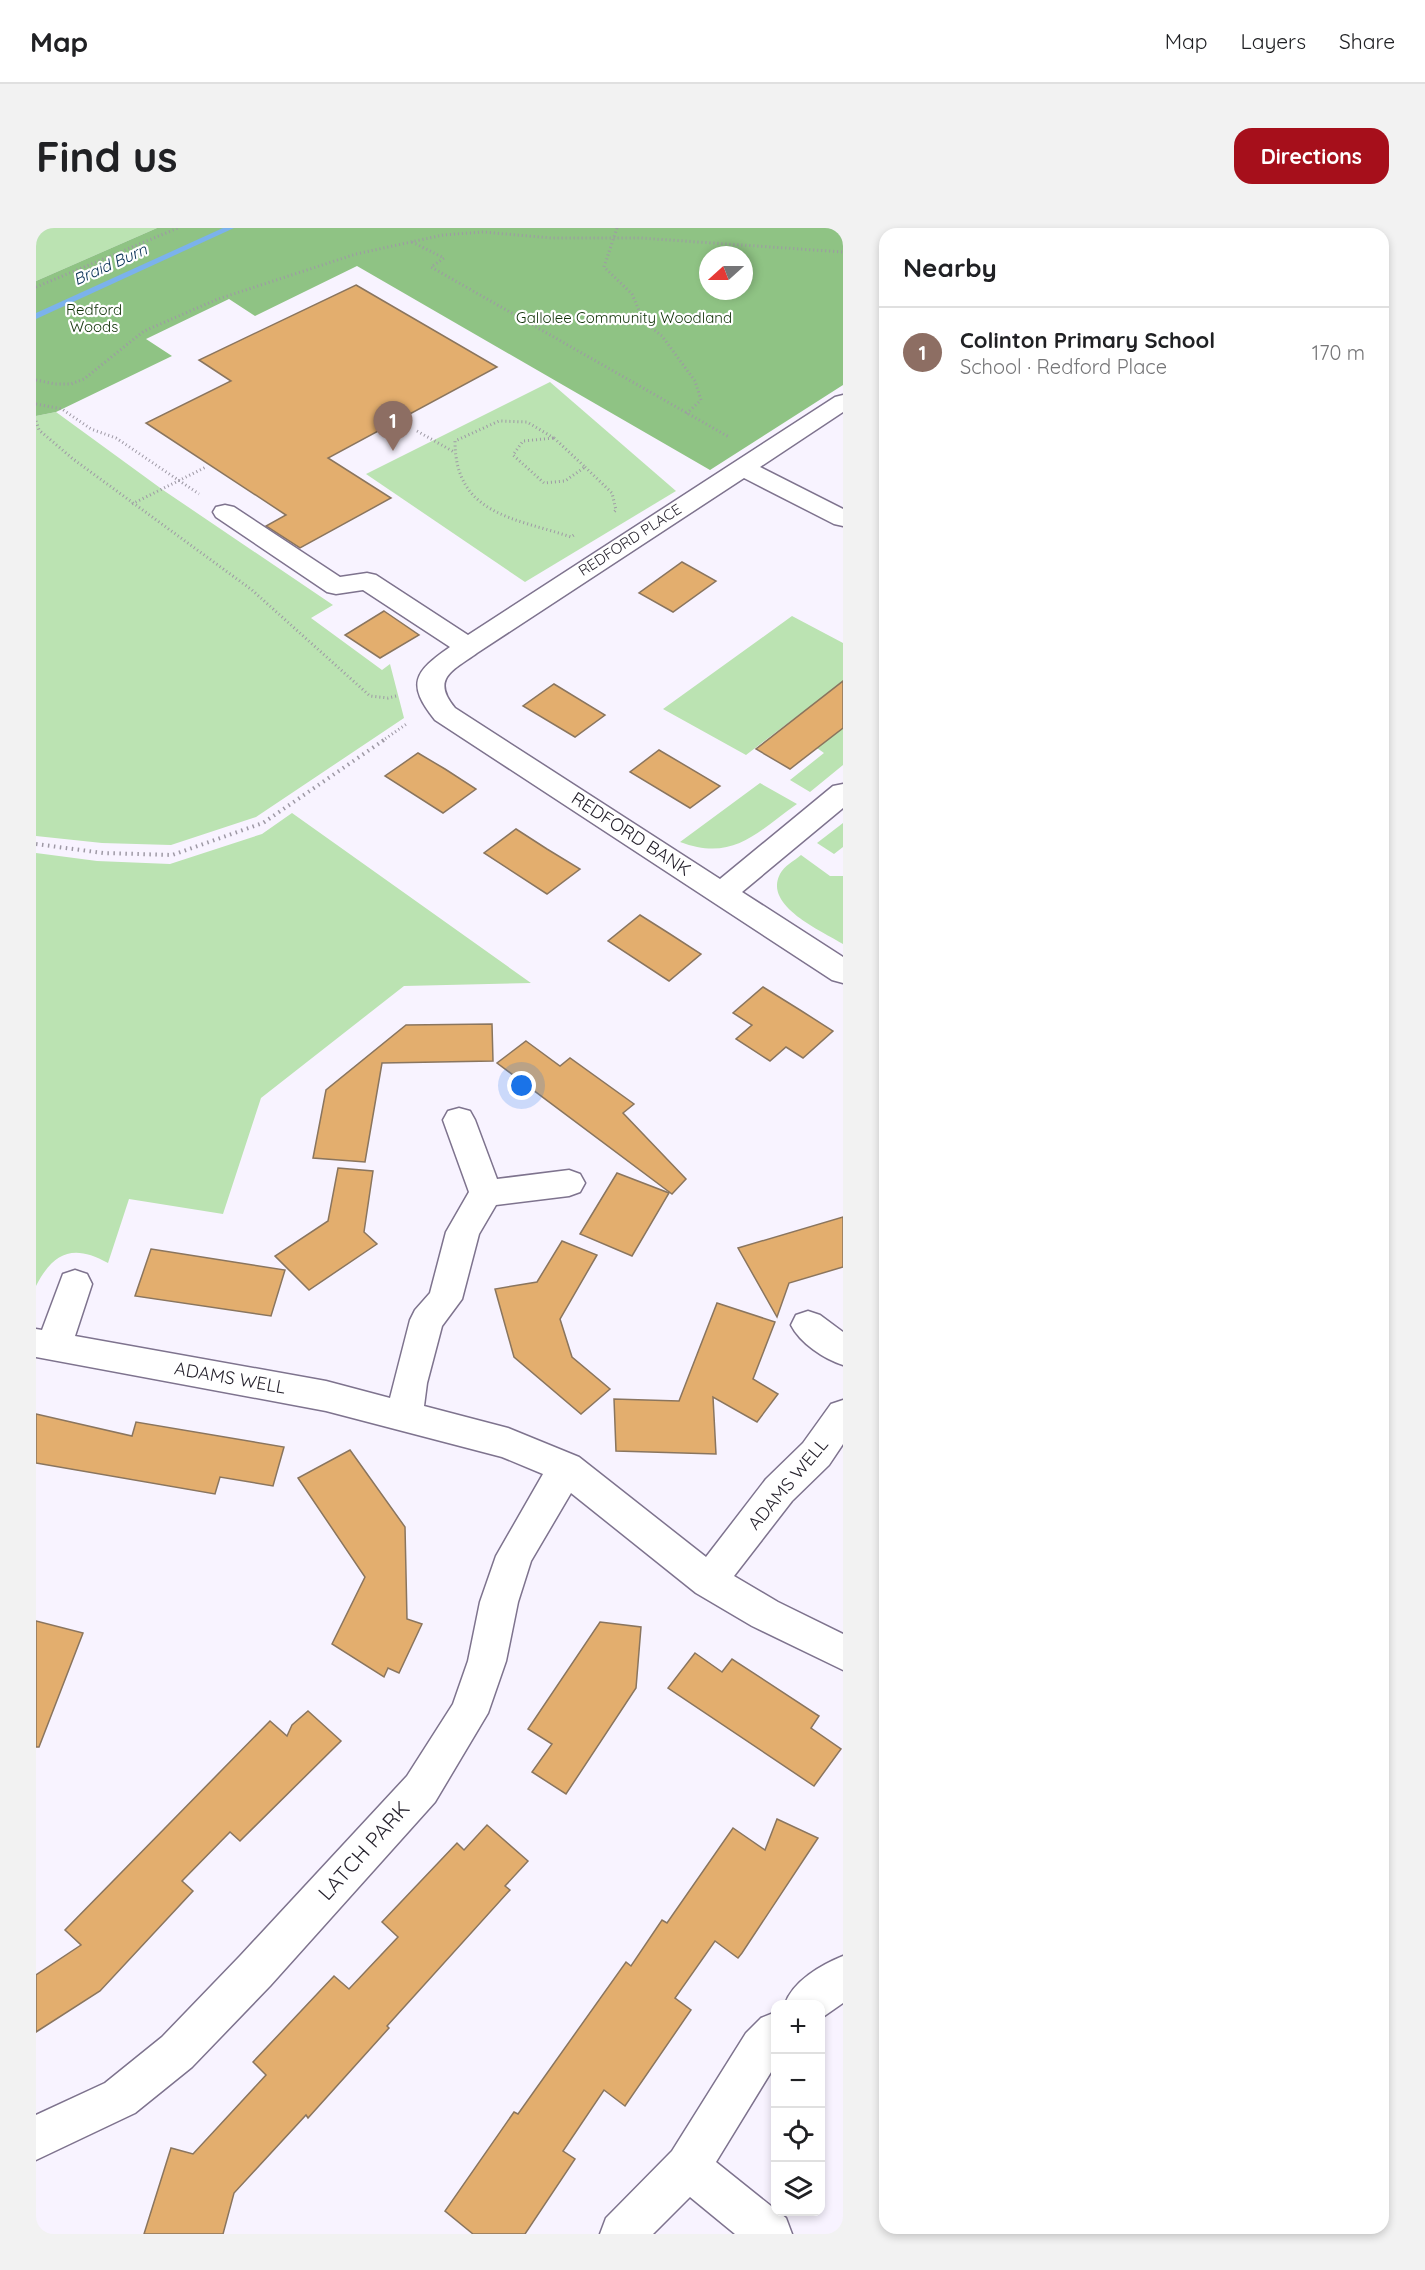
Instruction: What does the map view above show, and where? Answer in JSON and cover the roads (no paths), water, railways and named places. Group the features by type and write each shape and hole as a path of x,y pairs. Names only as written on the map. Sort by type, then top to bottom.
{"street":[{"name":"REDFORD PLACE","path":"433,697 429,679 438,669 468,647 843,402"},
{"path":"751,461 843,519"},
{"path":"225,512 336,586 367,581 468,647"},
{"name":"REDFORD BANK","path":"433,697 445,714 843,972"},
{"path":"722,893 843,793"},
{"path":"459,1120 486,1193"},
{"path":"486,1193 569,1182"},
{"path":"405,1415 410,1383 427,1320 445,1299 463,1232 486,1193"},
{"name":"ADAMS WELL","path":"75,1284 45,1345 326,1396 508,1443 567,1468 709,1581 765,1614 843,1653"},
{"path":"808,1325 843,1351"},
{"name":"ADAMS WELL","path":"709,1581 779,1490 816,1454 843,1415"},
{"name":"LATCH PARK","path":"36,2138 120,2098 177,2052 255,1971 421,1789 469,1713 487,1661 499,1602 514,1556 567,1468"},
{"path":"811,2000 843,1977"},
{"path":"622,2234 688,2167 761,2048 771,2038"},
{"path":"688,2167 770,2234"}],"waterway":[{"name":"Braid Burn","path":"36,316 230,228"}],"place":[{"name":"Colinton Primary School","path":"393,451"}],"park label":[{"name":"Redford Woods","path":"94,318"},
{"name":"Gallolee Community Woodland","path":"624,318"}]}
